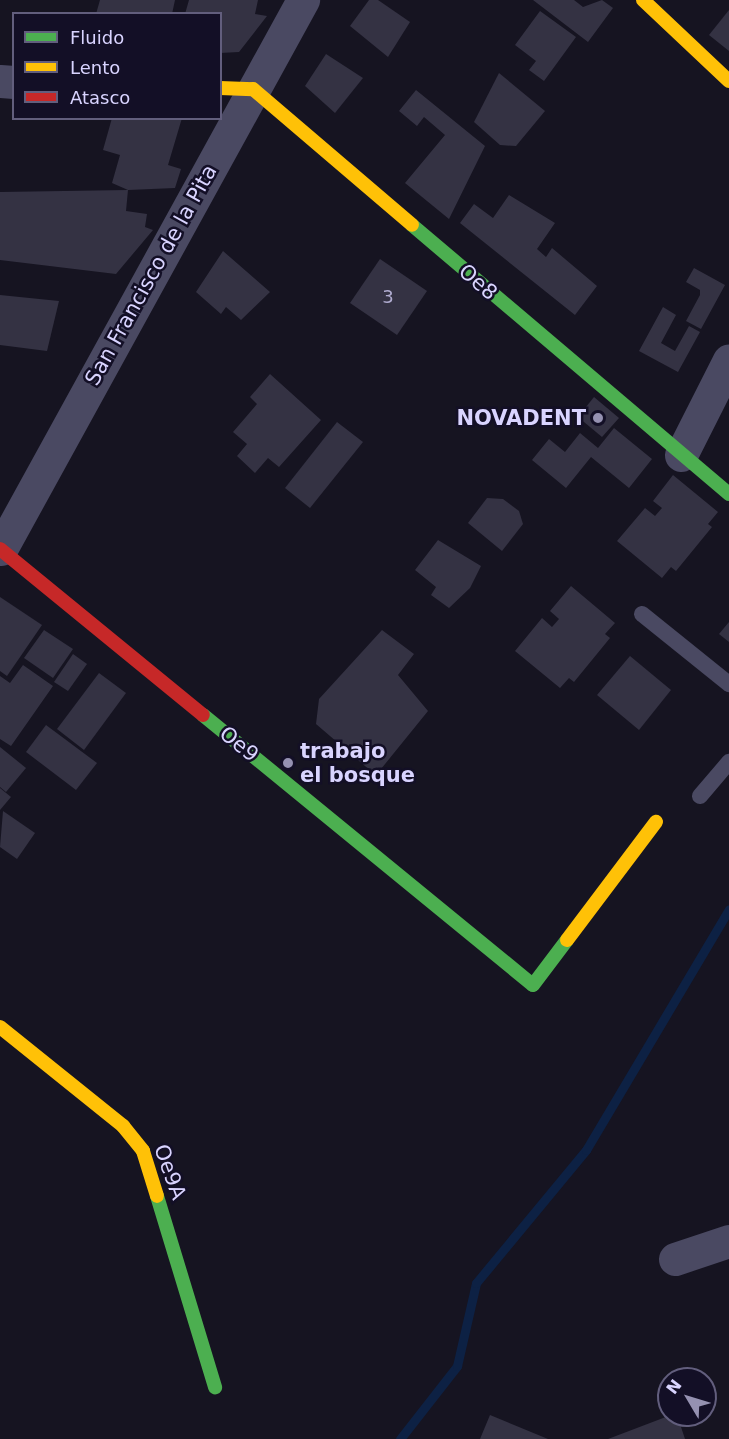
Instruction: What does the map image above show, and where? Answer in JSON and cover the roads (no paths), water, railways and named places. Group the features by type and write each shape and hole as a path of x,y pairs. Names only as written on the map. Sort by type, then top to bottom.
{"street":[{"name":"San Francisco de la Pita","path":"0,549 303,0"},
{"path":"643,0 729,81"},
{"path":"222,88 253,89"},
{"name":"Oe8","path":"253,89 729,494"},
{"path":"681,455 729,360"},
{"name":"Oe9","path":"0,549 533,985 656,822"},
{"name":"Oe9A","path":"0,1027 123,1126 143,1151 215,1387"},
{"path":"675,1259 729,1241"}],"lane":[{"path":"642,614 729,684"},
{"path":"700,796 729,762"}],"waterway":[{"path":"400,1439 457,1366 476,1283 586,1150 729,909"}],"place":[{"name":"NOVADENT","path":"598,418"},
{"name":"trabajo el bosque","path":"288,763"}]}
